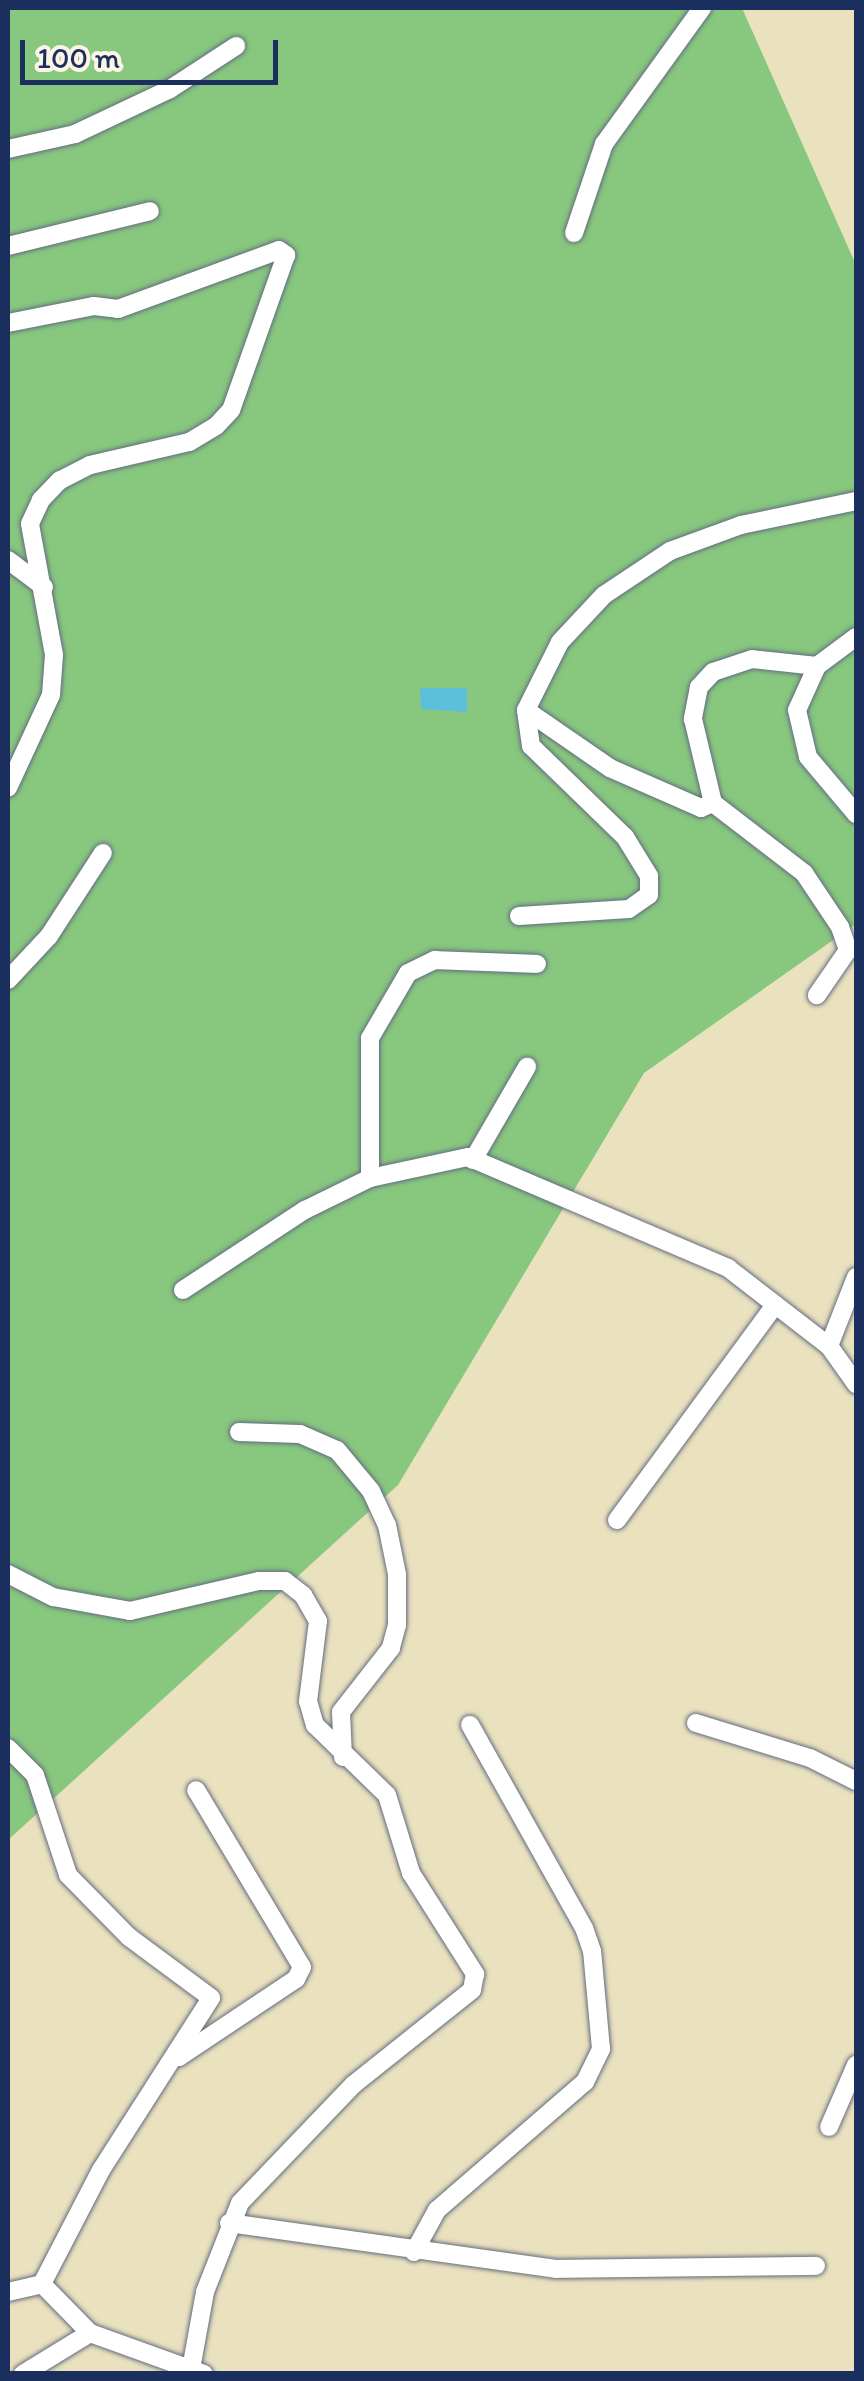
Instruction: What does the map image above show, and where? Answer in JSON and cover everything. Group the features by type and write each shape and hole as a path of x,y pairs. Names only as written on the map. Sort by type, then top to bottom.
{"street":[{"path":"574,234 604,144 702,8"},
{"path":"8,149 75,134 170,88 236,46"},
{"path":"8,246 150,211"},
{"path":"8,323 94,306 118,309 278,250 286,256 231,410 216,426 189,442 90,465 60,480 41,500 30,524 54,655 50,695 8,788"},
{"path":"519,916 629,909 649,895 648,876 625,837 532,746 526,710 560,642 604,595 670,551 741,524 856,501"},
{"path":"8,560 44,587"},
{"path":"856,637 817,666 797,710 798,738 856,814"},
{"path":"817,666 752,659 714,672 699,687 693,719 714,803 804,873 840,927 848,950 818,995"},
{"path":"526,710 583,752 664,796 688,806 714,803"},
{"path":"8,980 49,936 103,853"},
{"path":"370,1178 370,1038 408,973 434,960 538,964"},
{"path":"473,1160 526,1067"},
{"path":"184,1290 305,1210 370,1178 473,1160 728,1268 829,1346 856,1384"},
{"path":"829,1346 856,1281"},
{"path":"617,1520 776,1305"},
{"path":"238,1432 300,1434 337,1450 371,1491 386,1526 397,1574 397,1625 391,1648 341,1712 344,1757"},
{"path":"8,1574 53,1597 130,1611 284,1581 303,1594 318,1621 308,1701 315,1725 387,1795 411,1873 476,1982 352,2084 229,2222 205,2292 192,2372 90,2333 42,2284"},
{"path":"696,1722 810,1758 856,1781"},
{"path":"414,2252 437,2210 584,2082 601,2049 592,1950 584,1928 470,1725"},
{"path":"8,1748 35,1774 68,1875 129,1937 210,1993 178,2058 101,2170 42,2284 8,2292"},
{"path":"178,2058 296,1979 302,1967 196,1790"},
{"path":"829,2127 856,2064"},
{"path":"229,2222 414,2252 556,2269 816,2266"},
{"path":"23,2374 90,2333"}],"green space":[{"path":"8,8 742,8 856,265 856,924 644,1073 398,1485 8,1840"}],"water":[{"path":"420,688 467,688 467,712 421,709"}]}
